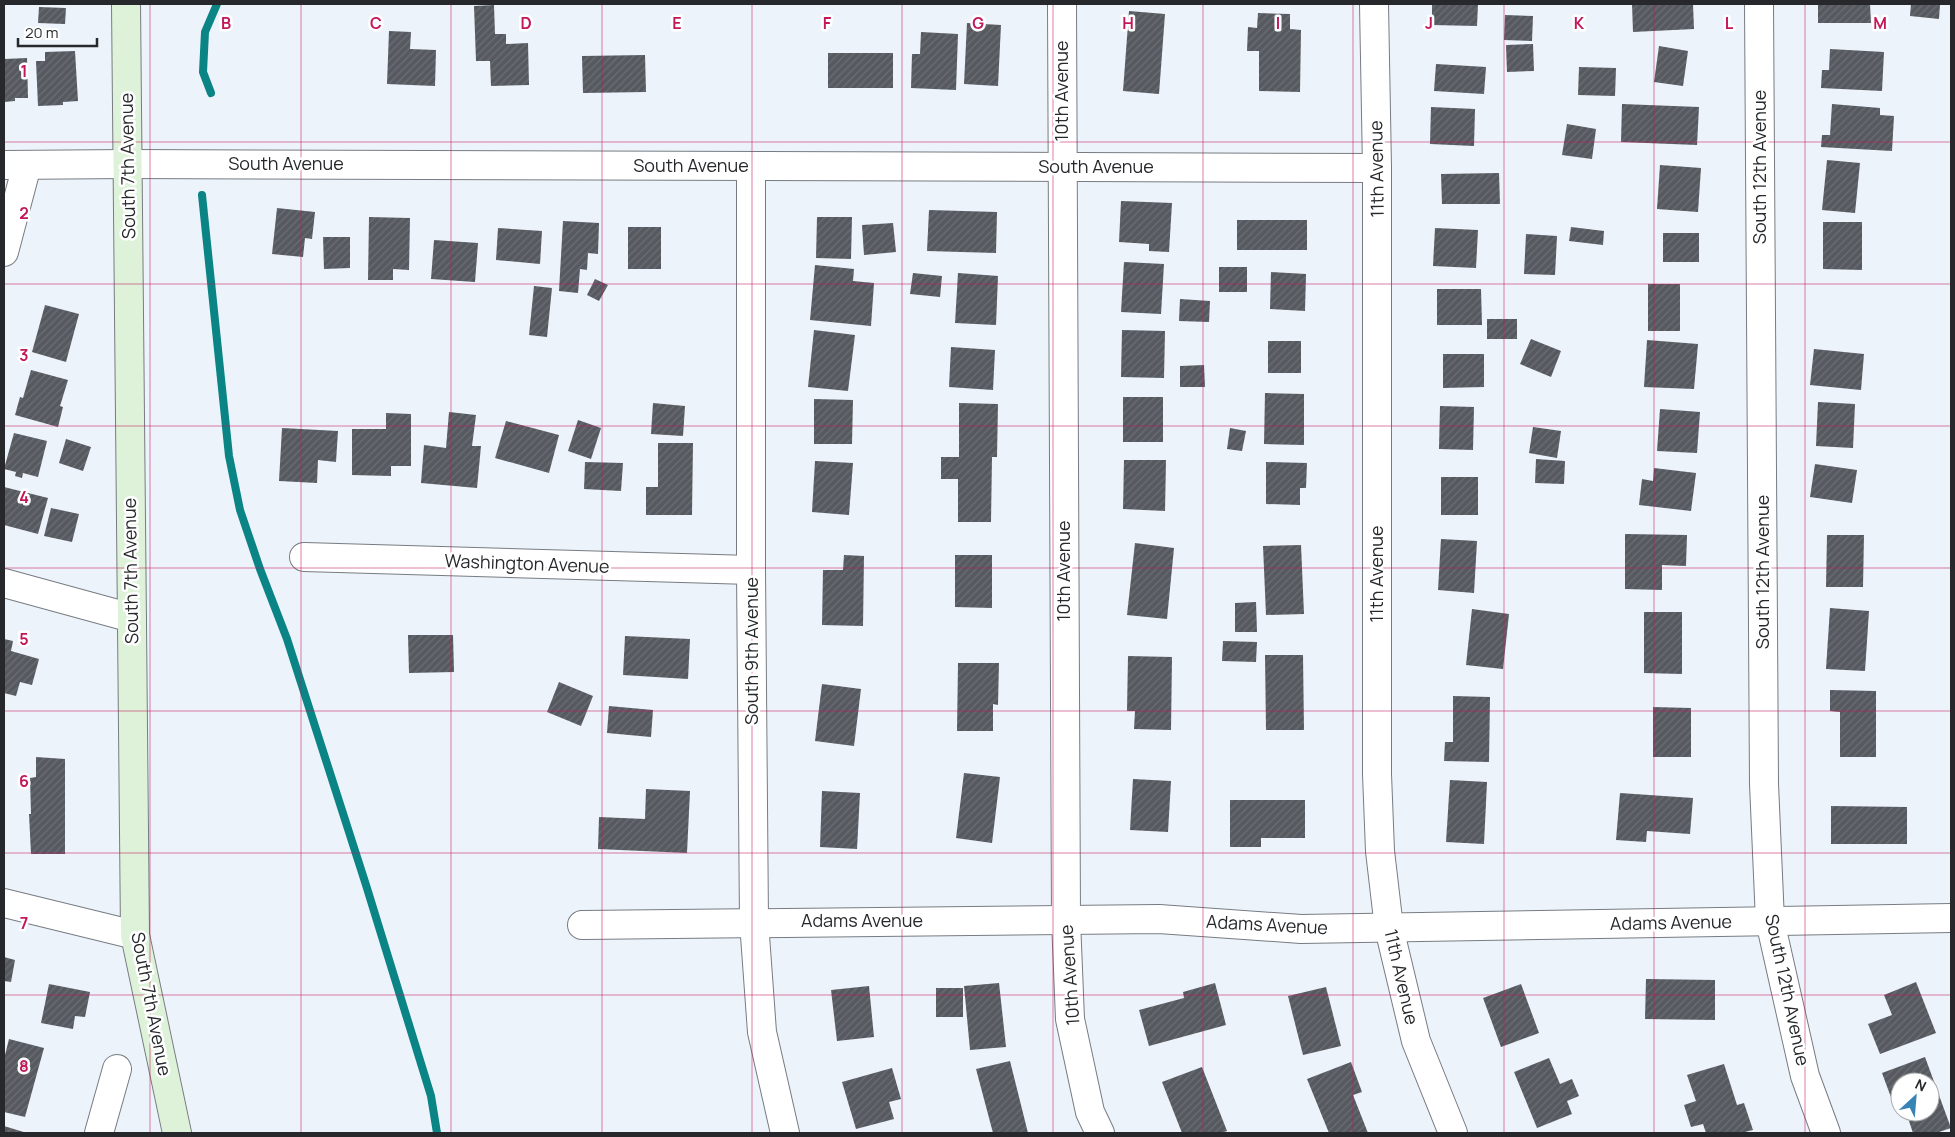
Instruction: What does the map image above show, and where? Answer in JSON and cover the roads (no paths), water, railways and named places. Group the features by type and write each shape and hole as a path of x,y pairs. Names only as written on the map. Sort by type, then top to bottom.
{"street":[{"name":"South 7th Avenue","path":"126,4 135,935 178,1133"},
{"name":"10th Avenue","path":"1062,4 1066,920 1070,1019 1090,1112 1100,1133"},
{"name":"11th Avenue","path":"1374,4 1377,168 1377,774 1380,851 1389,928 1416,1041 1453,1133"},
{"name":"South 12th Avenue","path":"1759,4 1764,784 1770,921 1805,1076 1826,1133"},
{"name":"South Avenue","path":"15,165 1377,168"},
{"path":"4,252 15,165"},
{"name":"South 9th Avenue","path":"751,166 751,570 754,922 762,1032 785,1133"},
{"name":"Washington Avenue","path":"304,558 751,570"},
{"path":"4,584 132,618"},
{"path":"4,902 135,935"},
{"name":"Adams Avenue","path":"582,925 1160,919 1301,930 1951,918"},
{"path":"100,1133 117,1069"}],"waterway":[{"path":"211,93 203,72 205,32 217,4"},
{"path":"202,195 229,456 240,510 287,639 366,885 431,1096 437,1133"}]}
